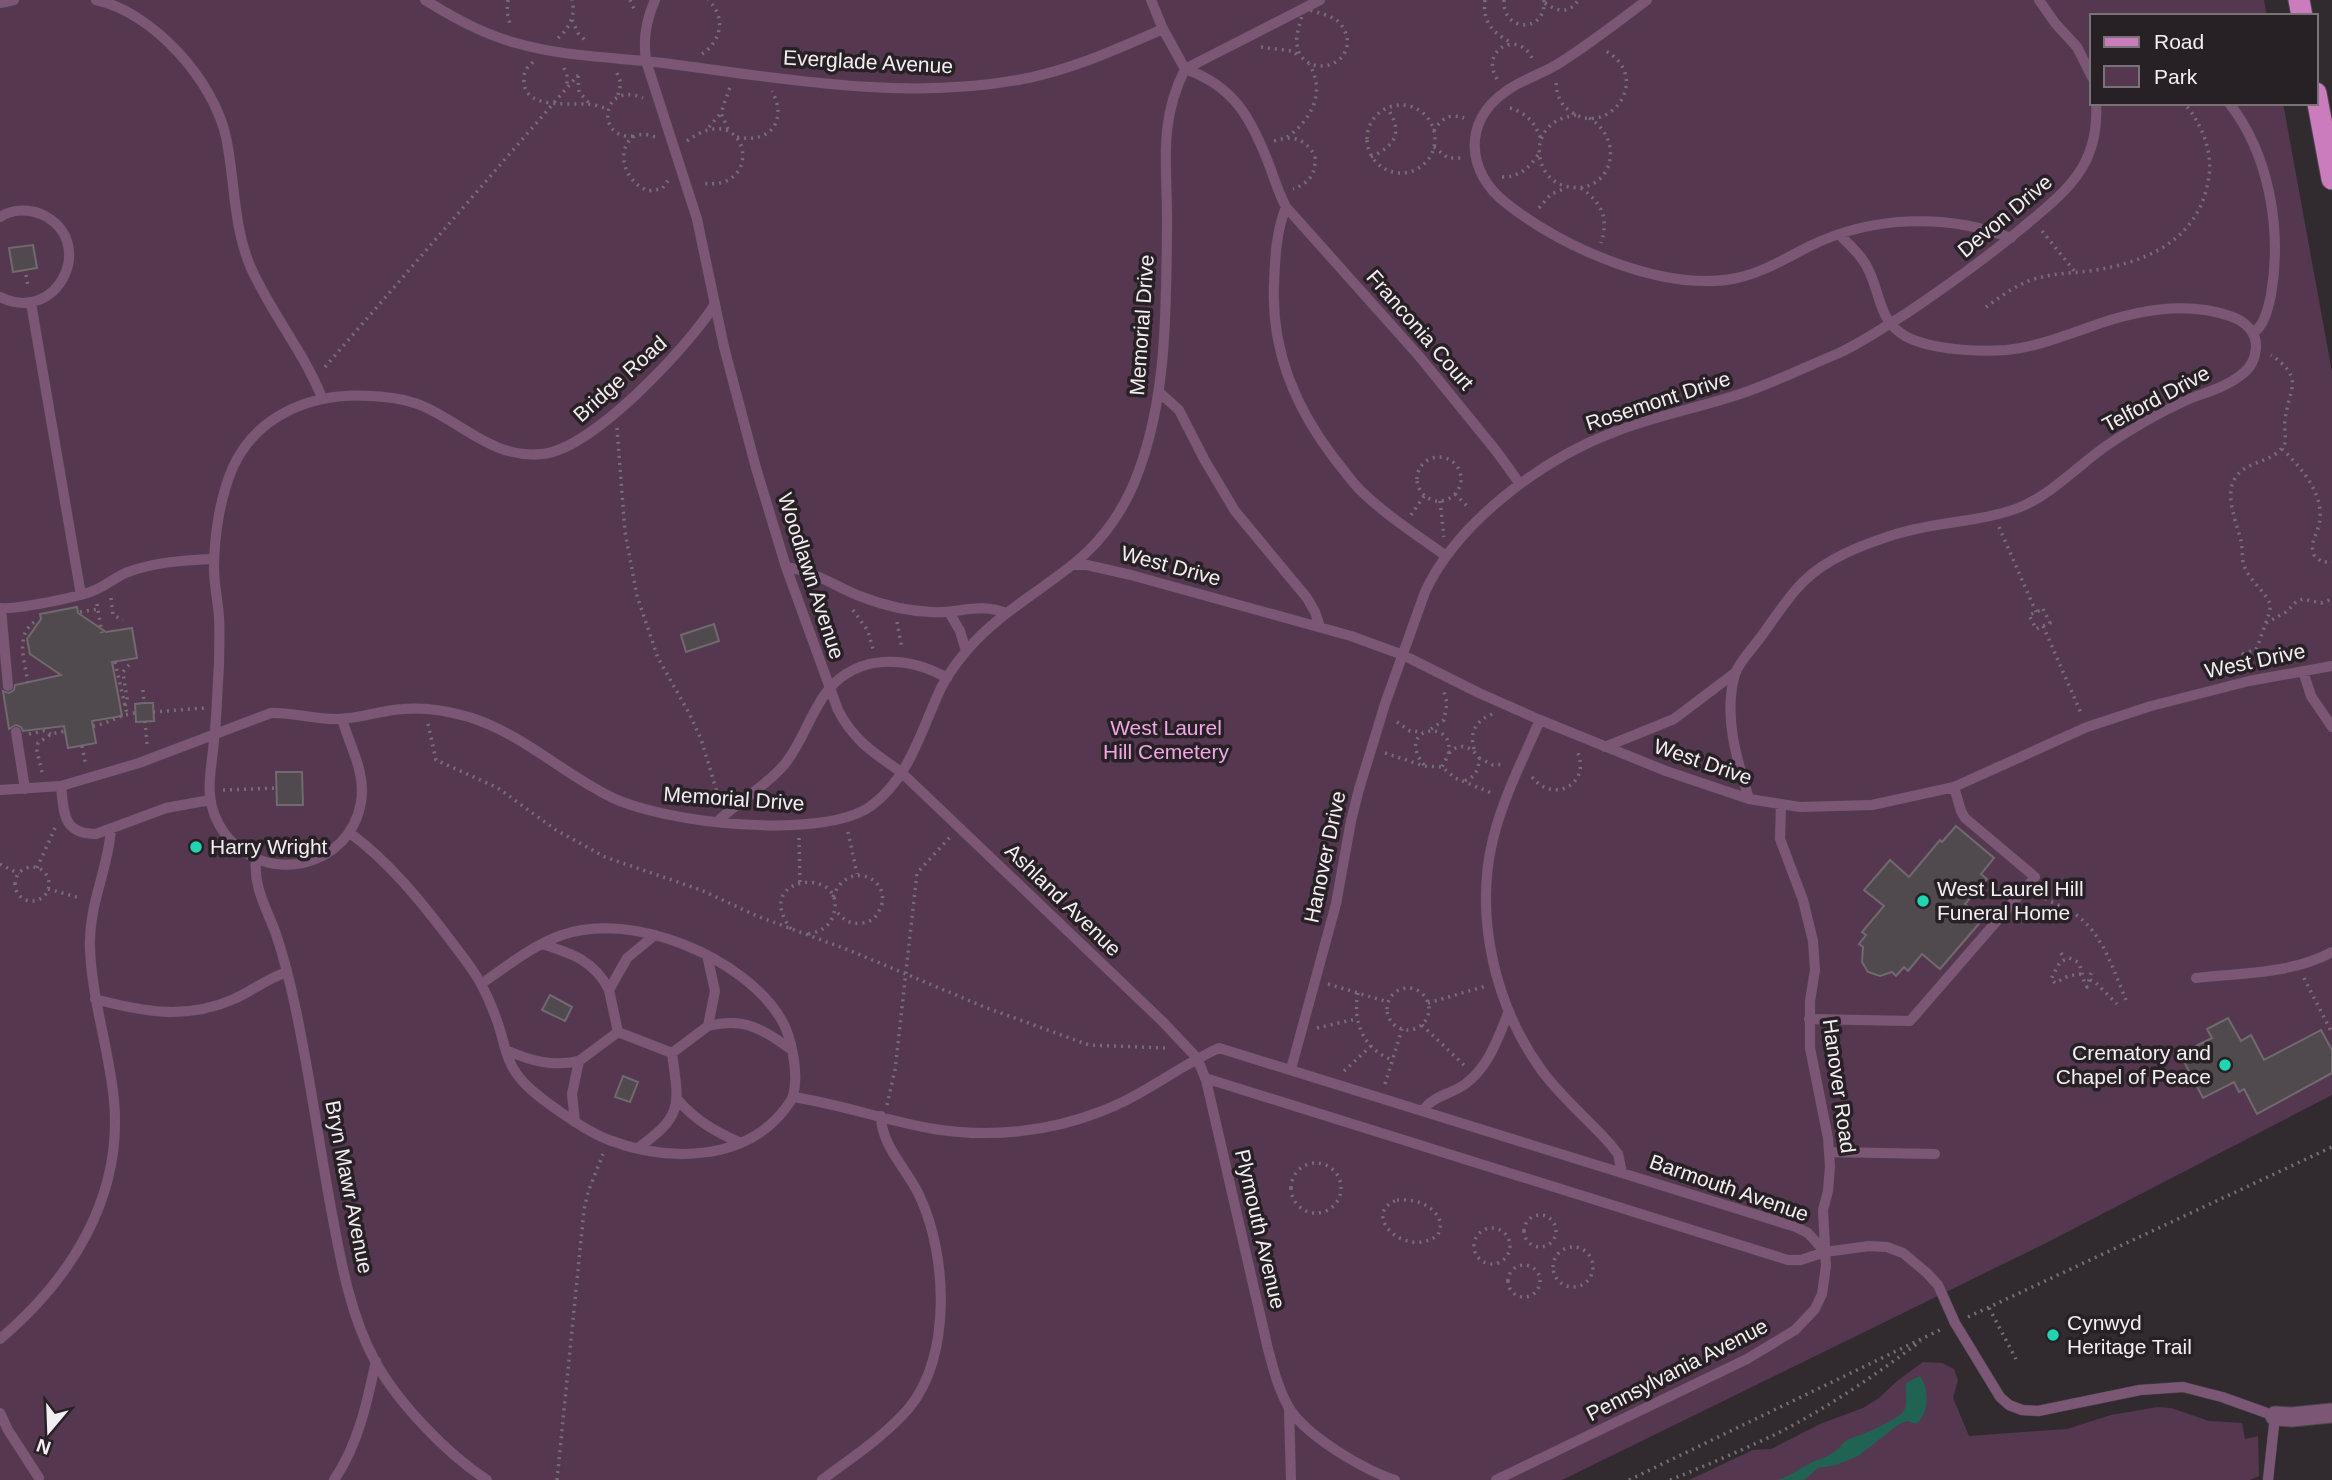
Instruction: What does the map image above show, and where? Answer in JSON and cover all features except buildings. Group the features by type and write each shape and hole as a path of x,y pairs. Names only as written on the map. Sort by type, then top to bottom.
{"main road":[{"path":"2318,104 2332,179"}],"street":[{"path":"2275,1416 2332,1413"}],"lane":[{"path":"0,3 14,0"},
{"path":"96,0 127,12 155,32 183,59 208,93 226,137 237,220 245,252 267,298 315,379 323,398"},
{"path":"425,0 484,32 530,47 646,61"},
{"path":"655,0 646,25 646,61 697,219 715,304"},
{"path":"1151,0 1185,69 1320,0"},
{"path":"1647,0 1557,65 1507,90 1489,107 1478,126 1475,154 1479,173 1493,193 1532,221 1596,255 1638,269 1692,280 1718,281 1762,271 1839,233 1865,226 1920,222 1975,227 2011,238"},
{"path":"2039,0 2055,23 2088,58"},
{"name":"Everglade Avenue","path":"646,61 870,86 985,85 1044,75 1073,66 1163,29"},
{"name":"Franconia Court","path":"1185,69 1218,83 1235,100 1261,145 1286,207 1428,366 1520,484"},
{"name":"Memorial Drive","path":"0,790 61,786 147,760 271,713 286,712 342,719 401,709 425,709 451,712 496,727 591,786 631,806 673,816 799,826 845,818 872,805 901,772 913,752 936,697 966,651 1006,613 1086,554 1110,525 1131,490 1146,449 1159,392 1166,267 1165,130 1174,93 1185,69"},
{"name":"Devon Drive","path":"1889,324 1958,279 2068,189 2080,170 2095,134 2096,105"},
{"path":"2230,105 2254,144 2264,172 2275,241 2273,285 2263,321 2260,328 2253,333"},
{"path":"1286,207 1277,239 1275,325 1284,369 1294,393 1321,441 1358,488 1446,556"},
{"path":"0,297 17,303 31,303 47,297 58,287 70,258 68,243 61,229 49,218 35,212 19,210 1,214"},
{"path":"1839,233 1869,270 1882,312 1889,324 1899,333 1922,343 1945,348 2007,350 2035,345 2114,318 2158,310 2214,312 2234,317 2253,333 2256,348"},
{"path":"31,303 81,595"},
{"name":"Bridge Road","path":"215,736 219,638 214,559 228,479 241,452 260,429 296,406 323,398 363,395 400,399 426,408 502,450 544,454 583,439 610,416 690,340 715,304"},
{"name":"Woodlawn Avenue","path":"715,304 756,468 786,567 829,689 799,745 782,767 718,821"},
{"name":"Rosemont Drive","path":"1403,655 1434,573 1475,524 1520,484 1563,456 1613,432 1746,392 1864,341 1889,324"},
{"name":"Telford Drive","path":"1605,747 1674,719 1736,672 1785,604 1803,582 1819,569 1847,553 1895,534 1994,515 2023,506 2140,424 2232,381 2250,368 2256,348"},
{"path":"1159,392 1179,410 1235,511 1307,598 1320,627"},
{"path":"8,686 0,608 81,595 128,572 173,562 214,559"},
{"name":"West Drive","path":"1073,565 1087,565 1131,575 1351,636 1403,655 1510,707 1605,747 1692,781 1749,799 1781,805 1872,805 1954,787 2087,727 2179,698 2249,681 2332,666"},
{"path":"786,567 810,572 862,597 897,607 921,611 984,607 1006,613"},
{"path":"949,611 960,631 966,651"},
{"name":"Hanover Drive","path":"1291,1069 1336,904 1351,821 1371,748 1403,655"},
{"path":"829,689 858,668 875,662 902,662 924,667 947,678"},
{"path":"2303,671 2311,696 2332,727"},
{"name":"Telford Drive","path":"1736,672 1731,702 1731,728 1749,799"},
{"name":"Ashland Avenue","path":"829,689 847,727 857,739 901,772 1197,1058"},
{"path":"215,736 210,795 218,824 244,852 256,859 281,864 304,863 325,855 350,834 357,817 362,788 357,761 342,719"},
{"path":"1540,720 1506,799 1493,838 1487,880 1487,925 1498,982 1519,1034 1543,1072 1618,1154 1622,1173"},
{"path":"16,732 26,789"},
{"path":"61,786 70,827 77,832 96,834 210,795"},
{"path":"1809,1019 1910,1021 2035,877 1965,818 1954,787"},
{"name":"Hanover Road","path":"1781,805 1780,839 1803,900 1813,941 1815,970 1809,1019 1811,1060 1829,1152 1830,1177 1823,1210 1825,1252"},
{"path":"0,1339 39,1304 62,1276 90,1228 109,1177 114,1140 114,1100 96,999 90,946 93,902 107,859 111,829"},
{"path":"350,834 374,852 407,885 481,984 497,1019 511,1065 530,1088 575,1122 608,1140 638,1148 700,1154 719,1151 759,1133 774,1121 793,1097 792,1050 782,1021 771,1004 753,985 732,969 691,947 655,935 582,929 542,944 481,984"},
{"name":"Bryn Mawr Avenue","path":"256,859 255,878 287,972 308,1071 338,1246 356,1314 376,1361 402,1398 435,1437 486,1480"},
{"path":"610,990 626,958 655,935"},
{"path":"542,944 581,958 603,977 610,990 618,1032"},
{"path":"2196,978 2298,966 2332,952"},
{"path":"707,955 715,991 708,1026"},
{"path":"96,999 151,1012 195,1012 236,998 287,972"},
{"path":"1423,1111 1432,1101 1475,1076 1491,1052 1509,1011"},
{"path":"672,1053 708,1026 724,1022 740,1022 754,1026 792,1050"},
{"path":"506,1050 546,1064 563,1065 579,1061 618,1032"},
{"path":"618,1032 672,1053"},
{"name":"Barmouth Avenue","path":"793,1097 935,1129 993,1133 1051,1127 1123,1102 1219,1048 1796,1227 1808,1233 1825,1252 1801,1260 1788,1260 1205,1078"},
{"path":"672,1053 678,1100 704,1125 741,1143"},
{"name":"Plymouth Avenue","path":"1197,1058 1205,1078 1268,1349 1289,1408 1291,1480"},
{"path":"575,1122 572,1094 579,1061"},
{"path":"638,1148 664,1128 678,1100"},
{"path":"822,1480 887,1429 910,1406 925,1380 936,1346 940,1316 939,1286 932,1229 916,1188 883,1134 883,1116"},
{"path":"1829,1152 1935,1154"},
{"path":"1825,1252 1869,1246 1887,1247 1903,1253 1938,1285 1955,1324 2000,1397 2009,1405 2022,1410 2059,1408 2140,1390 2183,1387 2222,1397 2275,1416 2268,1480"},
{"name":"Pennsylvania Avenue","path":"1496,1480 1721,1373 1795,1330 1815,1309 1822,1294 1825,1252"},
{"path":"334,1480 344,1465 360,1426 376,1361"},
{"name":"Plymouth Avenue","path":"1289,1408 1339,1453 1360,1466 1395,1480"},
{"path":"0,1413 8,1430 41,1479"}],"path":[{"path":"530,47 556,39 564,33 572,19 574,0"},
{"path":"682,66 706,51 718,36 717,10 708,0"},
{"path":"1485,0 1485,17 1490,27 1496,34 1528,51 1532,58 1534,76"},
{"path":"1504,0 1507,15 1511,20 1524,25 1541,16 1545,2 1552,8 1567,10 1578,0"},
{"path":"1301,57 1296,40 1304,8 1335,19 1342,25 1347,41 1341,59 1326,66 1309,64"},
{"path":"1507,90 1495,76 1492,61 1499,49 1512,43"},
{"path":"1589,44 1611,54 1619,61 1625,69 1627,80 1622,100 1608,114 1589,118 1576,115 1557,120 1547,128 1541,139 1539,153 1545,171 1559,184 1581,188 1600,178 1610,161 1611,150 1605,131 1589,118"},
{"path":"1231,45 1292,51 1309,64 1315,74 1316,98 1304,123 1287,136 1276,140"},
{"path":"548,51 529,65 523,79 525,87 535,99 554,103 590,104 608,109"},
{"path":"315,379 578,75 589,64 604,57"},
{"path":"1557,65 1556,91 1560,101 1576,115"},
{"path":"635,135 626,147 623,164 631,180 648,191 662,189 670,177 676,153 685,142 708,129 721,113 727,92 738,73"},
{"path":"578,75 579,92 590,104"},
{"path":"737,137 748,140 759,138 767,134 777,120 777,103 762,76"},
{"path":"661,106 630,93 617,97 608,109 607,116 613,130 628,136 652,135 676,153"},
{"path":"1986,307 2027,282 2041,277 2112,266 2152,253 2178,238 2197,215 2207,188 2210,161 2199,123 2186,105"},
{"path":"1407,106 1416,109 1430,123 1434,132 1434,147 1431,156 1416,170 1406,173 1386,170 1371,157 1366,138 1368,129 1372,120 1387,108 1407,106"},
{"path":"1489,107 1520,111 1534,124 1541,139"},
{"path":"1371,157 1391,145 1396,134 1395,121 1387,108"},
{"path":"685,178 714,184 731,180 738,173 742,165 742,147 737,137 729,130 721,113"},
{"path":"1434,132 1444,118 1452,115 1461,116 1478,126"},
{"path":"708,129 729,130"},
{"path":"1278,191 1304,184 1314,173 1315,156 1305,142 1287,136"},
{"path":"1434,147 1448,158 1457,159 1475,154"},
{"path":"1479,173 1515,176 1524,172 1539,153"},
{"path":"1532,221 1551,194 1568,187"},
{"path":"1581,188 1599,203 1604,213 1604,234 1596,255"},
{"path":"2033,219 2076,273"},
{"path":"26,275 27,281"},
{"path":"2249,681 2243,654 2256,649 2270,604 2243,564 2242,543 2230,495 2241,471 2282,449 2293,381 2287,367 2265,351 2256,348"},
{"path":"610,416 616,425 619,439 624,520 637,596 658,658 701,740 717,792 718,821"},
{"path":"2282,449 2298,464 2316,494 2319,526 2313,541 2314,555 2322,562 2332,562"},
{"path":"1437,457 1446,458 1458,469 1461,478 1455,494 1440,501 1424,496 1416,481 1422,465 1437,457"},
{"path":"1403,525 1424,496"},
{"path":"1440,501 1446,556"},
{"path":"1994,515 2036,612"},
{"path":"841,587 841,598 868,631 875,662"},
{"path":"2264,624 2286,612 2297,601 2303,599 2321,603 2332,599"},
{"path":"111,601 113,615 123,620"},
{"path":"897,607 902,662"},
{"path":"78,613 98,608 102,633"},
{"path":"2043,609 2050,623 2036,629 2029,615 2036,612 2043,609"},
{"path":"28,683 22,640 30,625 41,619"},
{"path":"2043,626 2087,727"},
{"path":"115,662 127,714"},
{"path":"125,706 127,699 123,672 128,665"},
{"path":"1440,674 1447,704 1443,734 1449,743 1457,747"},
{"path":"143,690 144,704"},
{"path":"1510,707 1483,718 1475,726 1472,738 1474,751 1479,758 1493,765 1523,759 1532,778 1545,789 1563,789 1577,778 1581,762 1561,729"},
{"path":"153,712 216,708"},
{"path":"425,709 436,760 498,789 556,830 598,854 701,890 757,916 998,1012 1089,1045 1189,1048"},
{"path":"93,726 136,713"},
{"path":"1424,766 1416,755 1415,744 1421,734 1444,720"},
{"path":"145,721 147,760"},
{"path":"1397,722 1416,733 1428,731 1443,734"},
{"path":"38,731 51,734"},
{"path":"41,769 37,746 40,740 65,731"},
{"path":"1448,754 1472,738"},
{"path":"1442,767 1448,754 1449,743"},
{"path":"1463,746 1474,751"},
{"path":"1371,748 1424,766 1442,767 1461,781 1506,799"},
{"path":"1461,781 1475,775 1479,758"},
{"path":"210,795 277,789"},
{"path":"37,868 51,834 66,817"},
{"path":"845,818 857,874"},
{"path":"799,826 800,882"},
{"path":"883,1116 895,1070 917,873 959,827"},
{"path":"0,864 19,874"},
{"path":"27,868 37,868 42,870 48,879 48,889 42,898 27,900 16,889 16,878 27,868"},
{"path":"791,929 783,919 783,897 790,888 800,882 819,883 827,889 842,919 853,924 866,923 876,917 882,907 883,895 878,884 868,876 857,874 845,878 837,886 833,897"},
{"path":"48,889 93,902"},
{"path":"2035,893 2067,909 2090,927 2126,1000"},
{"path":"806,935 817,933 826,927 835,909"},
{"path":"2061,953 2065,959"},
{"path":"2081,974 2052,982 2057,966 2065,959 2078,962 2087,987 2091,973"},
{"path":"2298,966 2332,1033"},
{"path":"1316,980 1388,1002"},
{"path":"2089,980 2095,982 2117,1004"},
{"path":"1428,1003 1498,982"},
{"path":"1408,989 1421,993 1428,1003 1429,1015 1416,1029 1402,1029 1391,1022 1388,1002 1396,992 1408,989"},
{"path":"1358,993 1356,1020 1364,1038 1377,1052 1393,1060"},
{"path":"1302,1032 1356,1020"},
{"path":"1422,1025 1475,1076"},
{"path":"1381,1097 1402,1029"},
{"path":"1333,1082 1371,1046"},
{"path":"557,1480 585,1203 608,1140"},
{"path":"1629,1480 1928,1336 2332,1147"},
{"path":"1319,1162 1334,1169 1342,1184 1342,1192 1333,1207 1326,1211 1310,1212 1296,1203 1291,1187 1292,1179 1303,1166 1319,1162"},
{"path":"1397,1200 1417,1201 1435,1212 1439,1218 1440,1230 1438,1235 1425,1242 1406,1241 1390,1232 1382,1213 1385,1206 1397,1200"},
{"path":"1546,1216 1554,1223 1556,1234 1547,1245 1536,1246 1525,1237 1525,1226 1531,1218 1546,1216"},
{"path":"1498,1229 1510,1242 1508,1254 1500,1263 1494,1265 1482,1262 1474,1253 1474,1241 1481,1231 1498,1229"},
{"path":"1574,1246 1580,1248 1590,1256 1593,1263 1591,1276 1576,1287 1563,1284 1554,1274 1553,1261 1561,1250 1574,1246"},
{"path":"1525,1265 1535,1269 1540,1283 1531,1296 1520,1296 1509,1286 1509,1276 1515,1268 1525,1265"},
{"path":"1988,1308 2016,1359"},
{"path":"1670,1480 1765,1439 1808,1416 1876,1374 1928,1336"}],"green space":[{"name":"West Laurel Hill Cemetery","path":"0,0 2264,0 2267,14 2090,14 2090,105 2283,105 2332,372 2332,1095 2046,1243 1562,1480 0,1480"},
{"path":"1923,1362 1942,1363 1954,1369 1958,1380 1953,1398 1969,1436 2067,1429 2111,1415 2158,1407 2171,1408 2209,1421 2242,1423 2245,1439 2258,1436 2259,1476 2250,1480 1689,1480 1753,1450 1771,1449 1820,1424 1863,1408"}],"shaded area":[{"path":"1920,1376 1927,1401 1924,1414 1916,1424 1907,1421 1898,1425 1858,1456 1836,1465 1818,1468 1804,1480 1777,1480 1829,1455 1845,1441 1896,1418 1905,1407 1906,1383"}],"place":[{"name":"Harry Wright","path":"196,847"},
{"name":"West Laurel Hill Funeral Home","path":"1923,901"},
{"name":"Crematory and Chapel of Peace","path":"2225,1065"},
{"name":"Cynwyd Heritage Trail","path":"2053,1335"}]}
